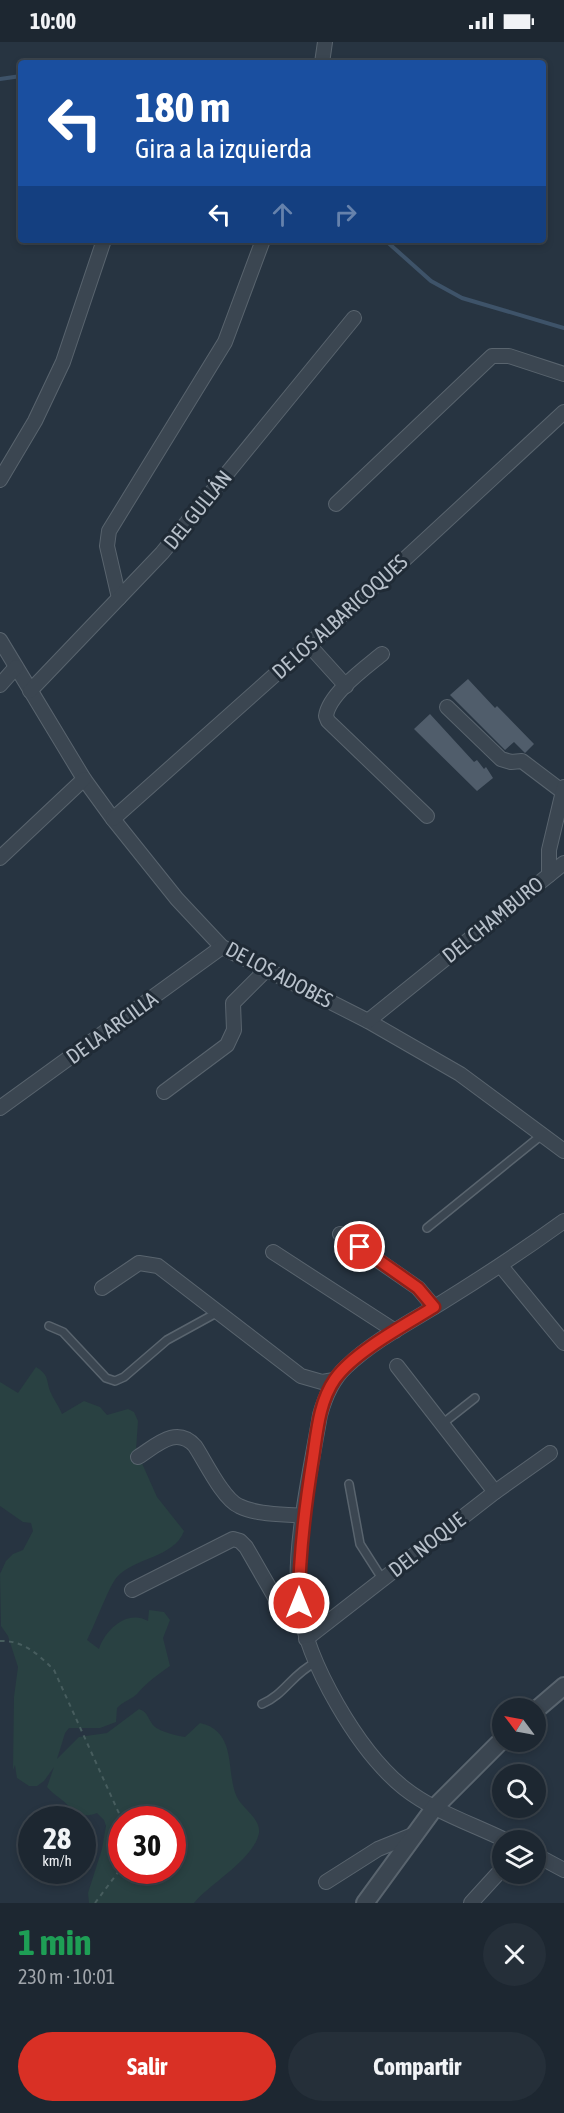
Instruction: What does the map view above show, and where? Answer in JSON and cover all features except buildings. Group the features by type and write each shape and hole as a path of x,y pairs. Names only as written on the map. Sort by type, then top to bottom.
{"street":[{"path":"322,60 325,42"},
{"path":"0,480 35,421 63,362 103,243"},
{"path":"119,598 107,546 109,531 225,342 262,243"},
{"name":"DEL GULLÁN","path":"30,691 162,553 354,318"},
{"path":"336,504 492,356 509,357 564,374"},
{"name":"DE LOS ALBARICOQUES","path":"113,819 309,645 564,412"},
{"name":"DE LOS ADOBES","path":"0,640 84,779 177,899 222,947 265,971 368,1021 460,1074 564,1150"},
{"path":"309,645 346,686"},
{"path":"382,654 346,686 327,709 328,721 427,816"},
{"path":"0,685 16,667"},
{"path":"447,707 501,759 511,762 522,761 564,789"},
{"path":"0,858 84,779"},
{"name":"DEL CHAMBURO","path":"368,1021 549,875 549,850 564,789"},
{"path":"549,875 564,863"},
{"name":"DE LA ARCILLA","path":"0,1108 222,947"},
{"path":"164,1092 227,1045 234,1030 233,1003 265,971"},
{"path":"492,1834 435,1807 404,1788 375,1759 349,1722 306,1639 300,1611 299,1559 304,1516 320,1415 334,1380 346,1366 395,1331 501,1266 564,1221"},
{"path":"340,1234 418,1288 434,1307"},
{"path":"273,1252 395,1331"},
{"path":"102,1288 139,1263 151,1263 158,1266 301,1376 322,1382 334,1380"},
{"path":"501,1266 564,1343"},
{"path":"398,1366 495,1492"},
{"path":"138,1457 171,1436 189,1439 229,1499 238,1506 252,1510 304,1516"},
{"name":"DEL NOQUE","path":"306,1639 495,1492 550,1453"},
{"path":"132,1590 232,1539 240,1541 246,1547 280,1606 300,1611"},
{"path":"546,1701 564,1686"},
{"path":"364,1903 435,1807 492,1750"},
{"path":"326,1882 378,1849 415,1834"},
{"path":"546,1860 564,1870"},
{"path":"471,1903 492,1880"}],"lane":[{"path":"427,1228 543,1134"},
{"path":"49,1326 63,1332 106,1378 115,1381 124,1377 166,1340 218,1312"},
{"path":"442,1424 475,1398"},
{"path":"349,1484 360,1544 383,1580"},
{"path":"262,1704 276,1697 295,1675 316,1662"}],"path":[{"path":"0,1641 12,1640 37,1653 54,1670 116,1806"},
{"path":"95,1903 109,1884"}],"green space":[{"path":"36,1367 45,1375 51,1394 62,1414 84,1401 100,1407 107,1415 128,1409 134,1412 138,1421 136,1450 157,1497 184,1531 172,1547 134,1565 117,1577 87,1640 99,1649 106,1635 118,1623 132,1618 148,1621 149,1610 164,1612 170,1620 163,1638 170,1666 117,1708 116,1722 100,1728 69,1728 65,1733 57,1759 79,1737 107,1733 139,1709 145,1712 153,1725 161,1731 185,1737 200,1723 212,1727 220,1734 228,1753 236,1795 254,1818 259,1833 255,1843 241,1861 194,1903 89,1903 88,1893 91,1884 96,1884 96,1868 106,1826 104,1820 96,1813 96,1806 69,1806 49,1789 47,1787 54,1767 44,1781 37,1786 29,1786 17,1778 15,1765 13,1770 14,1697 18,1667 8,1636 1,1626 0,1574 6,1561 13,1554 23,1550 33,1531 31,1523 23,1522 0,1506 0,1382 18,1393"}],"waterway":[{"path":"0,79 18,76"},
{"path":"388,243 431,281 462,298 564,328"}],"route":[{"path":"299,1603 299,1559 304,1516 320,1415 326,1396 334,1380 346,1366 434,1307 418,1288 360,1247"}]}
